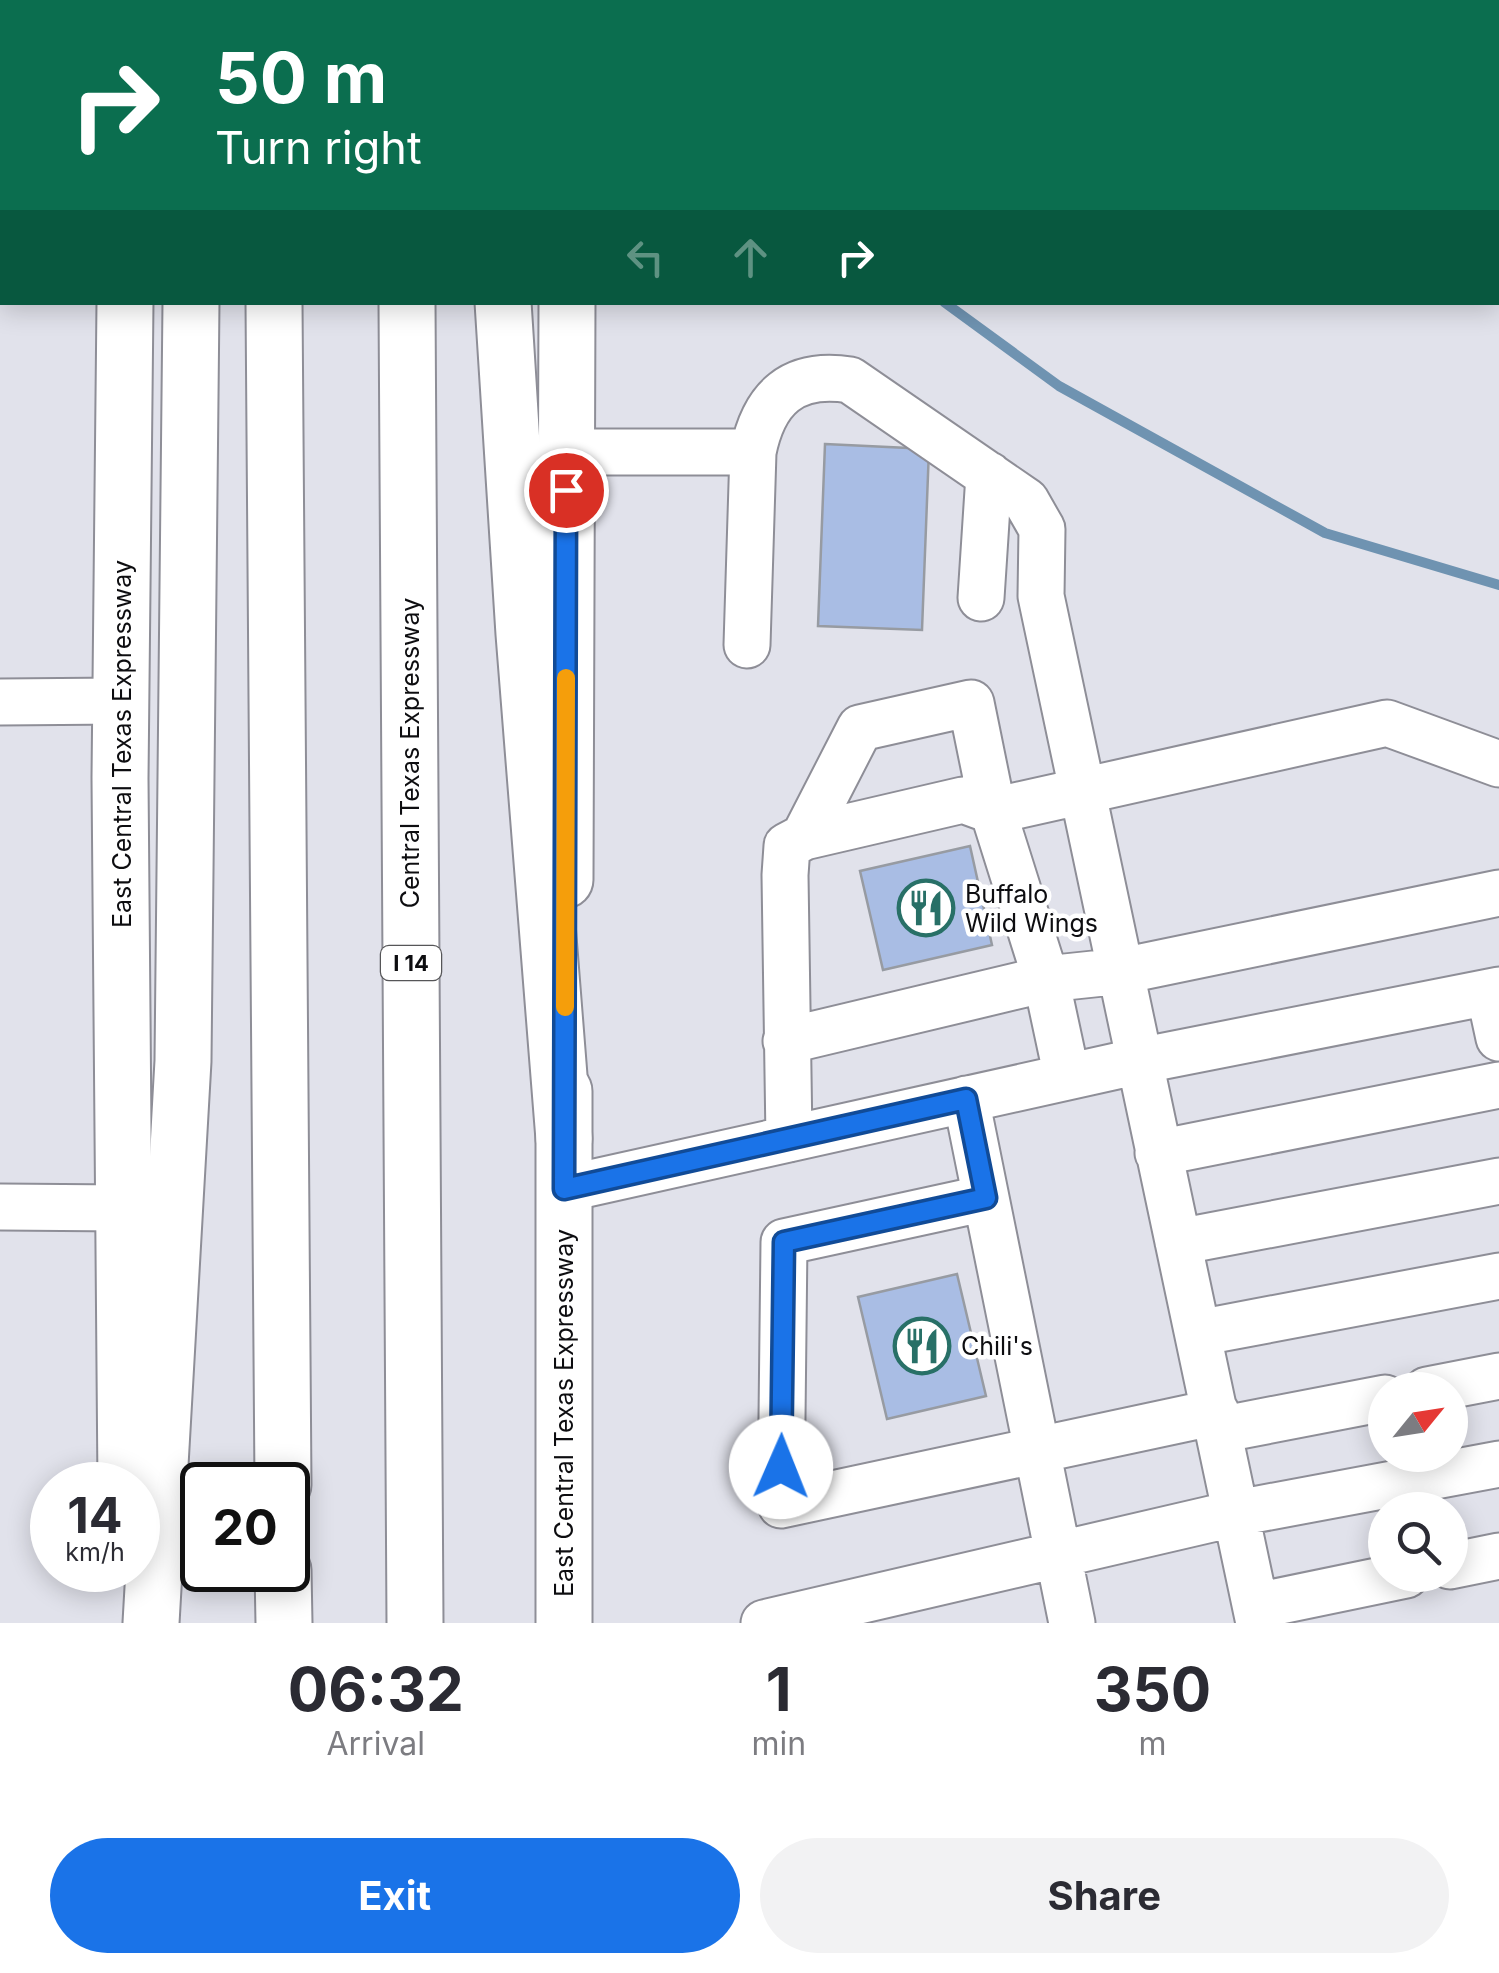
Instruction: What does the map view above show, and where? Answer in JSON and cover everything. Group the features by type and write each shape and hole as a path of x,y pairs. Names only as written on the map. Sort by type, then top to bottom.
{"main road":[{"name":"East Central Texas Expressway","path":"124,305 121,702 126,1462"},
{"path":"152,1623 183,1061 192,305"},
{"path":"274,305 283,1462"},
{"name":"Central Texas Expressway","path":"407,305 414,1623"},
{"path":"503,305 564,1164"},
{"name":"East Central Texas Expressway","path":"564,1623 567,305"},
{"path":"127,1592 127,1623"},
{"path":"283,1592 284,1623"}],"lane":[{"path":"746,645 753,452 759,423 778,395 801,382 831,377 850,380 1026,501 1042,529 1041,596 1258,1614 1368,1585"},
{"path":"566,452 753,452"},
{"path":"981,598 989,476"},
{"path":"0,702 121,702"},
{"path":"804,836 860,728 971,703 993,811 1046,979 1067,1077"},
{"path":"788,1139 787,846 804,836 963,800 993,811 1387,723 1498,768"},
{"path":"786,1042 1046,979 1122,971 1499,893"},
{"path":"564,1164 788,1139 1138,1061 1494,991 1499,1038"},
{"path":"1158,1153 1499,1085"},
{"path":"966,1099 1072,1623"},
{"path":"1178,1242 1499,1181"},
{"path":"986,1198 784,1242 781,1504 1037,1450 1368,1400"},
{"path":"0,1207 124,1208"},
{"path":"1198,1333 1499,1276"},
{"path":"1468,1382 1499,1376"},
{"path":"764,1623 1237,1514 1499,1464"},
{"path":"1468,1562 1499,1556"}],"building":[{"path":"825,444 929,449 922,630 818,626"},
{"name":"Buffalo Wild Wings","path":"970,846 992,945 883,970 860,871"},
{"name":"Chili's","path":"957,1274 986,1396 887,1419 858,1297"}],"waterway":[{"path":"948,305 1059,386 1325,533 1499,585"}],"slow traffic":[{"path":"565,1007 566,678"}],"place":[{"name":"Buffalo Wild Wings","path":"926,908"},
{"name":"Chili's","path":"922,1346"}],"route":[{"path":"566,490 564,1189 966,1099 986,1198 784,1242 781,1467"}]}
